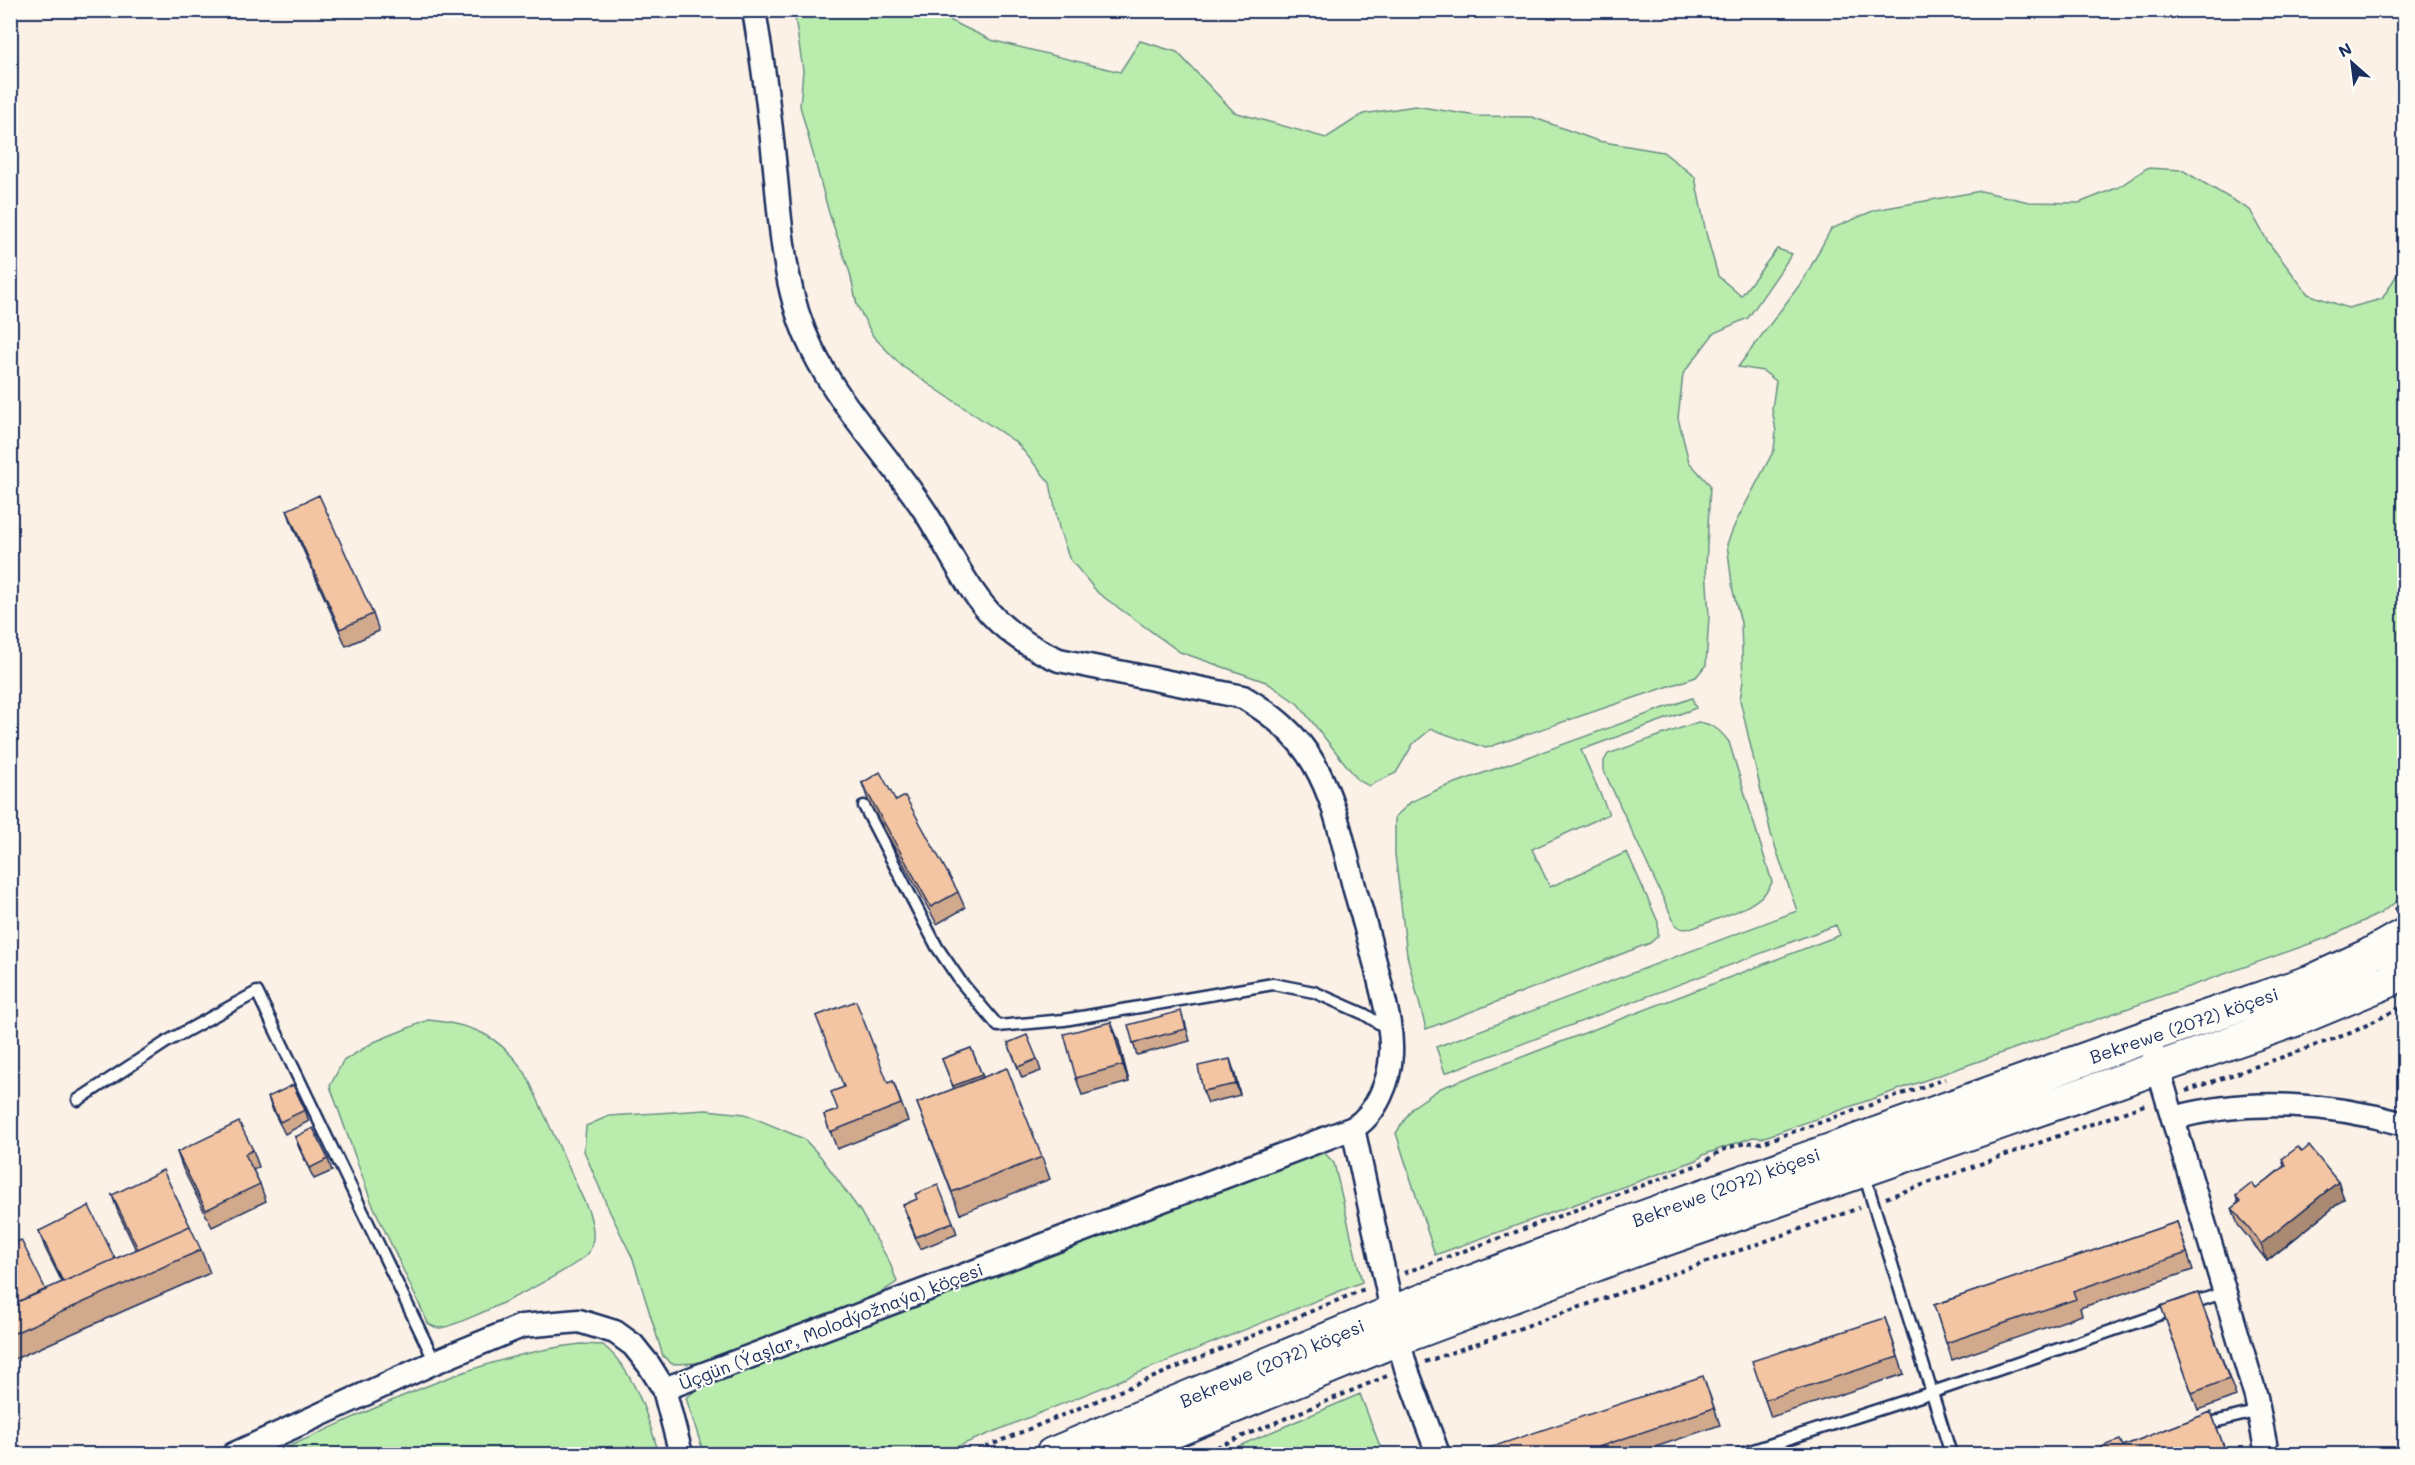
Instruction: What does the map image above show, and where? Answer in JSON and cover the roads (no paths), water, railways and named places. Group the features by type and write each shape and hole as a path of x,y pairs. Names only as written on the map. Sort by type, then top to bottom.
{"main road":[{"name":"Bekrewe (2072) köçesi","path":"1119,1455 1395,1325 1624,1224 2149,1036 2312,981 2369,955 2404,935"},
{"name":"Bekrewe (2072) köçesi","path":"1052,1455 1395,1325 1638,1249 2298,1019 2387,982 2404,971"}],"street":[{"path":"754,10 766,86 784,254 791,291 808,340 828,380 907,485 977,600 1011,634 1033,649 1059,660 1243,696 1263,708 1285,726 1315,765 1335,814 1391,1031 1391,1055 1387,1078 1378,1100 1368,1115 1363,1122 1353,1128 1406,1368 1438,1455"},
{"path":"2149,1036 2259,1411 2267,1455"},
{"path":"2170,1108 2198,1113 2269,1106 2328,1108 2372,1115 2404,1124"},
{"name":"Üçgün (Ýaşlar, Molodýožnaýa) köçesi","path":"234,1455 435,1362 522,1326 579,1321 615,1332 633,1345 649,1365 663,1389 1353,1128"},
{"path":"663,1389 681,1455"}],"lane":[{"path":"864,806 937,947 961,982 998,1026 1064,1020 1273,984 1314,992 1343,1004 1391,1031"},
{"path":"78,1100 168,1041 257,992 435,1362"},
{"path":"1863,1171 1951,1455"},
{"path":"1745,1454 2225,1293"},
{"path":"2190,1430 2259,1411"}]}
